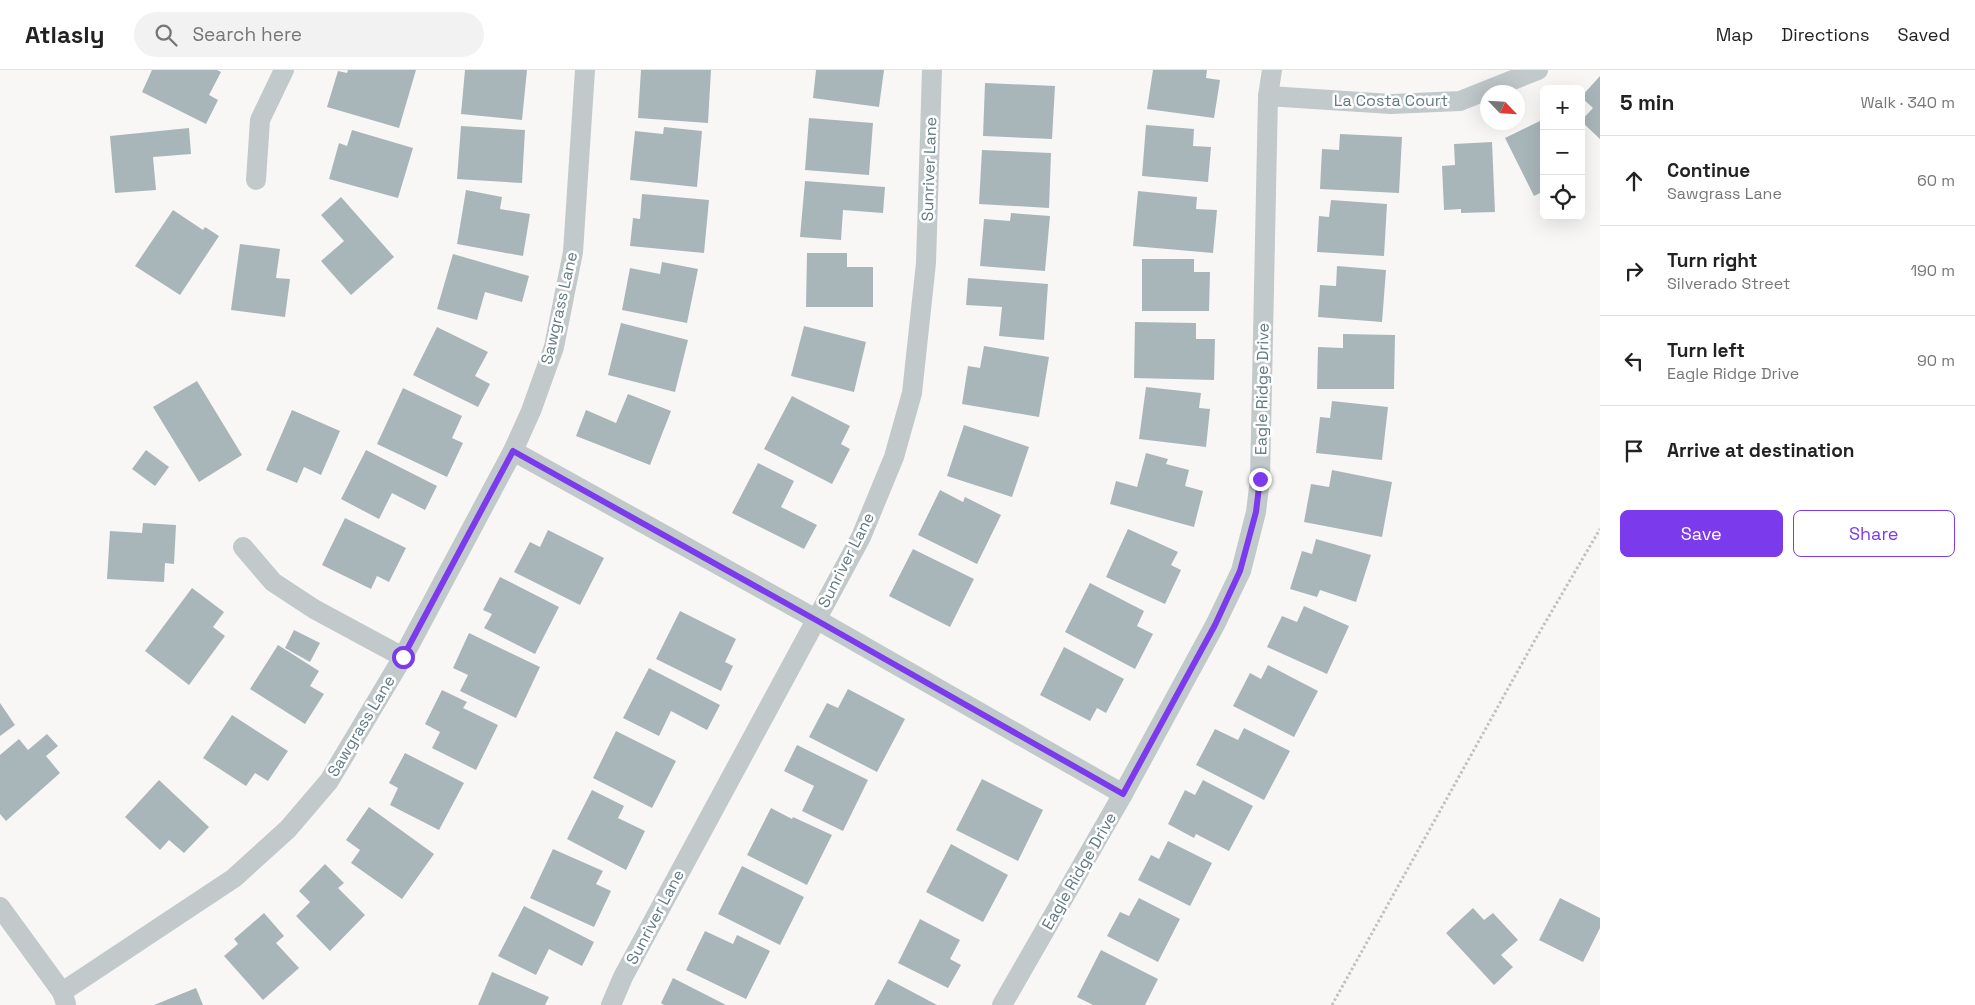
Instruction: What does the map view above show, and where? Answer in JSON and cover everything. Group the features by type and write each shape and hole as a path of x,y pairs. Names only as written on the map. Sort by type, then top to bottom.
{"street":[{"path":"256,180 260,120 284,70"},
{"name":"Sawgrass Lane","path":"65,998 234,878 288,828 329,781 403,657 513,451 531,412 554,347 574,252 585,70"},
{"name":"Sunriver Lane","path":"611,1005 623,977 861,537 894,458 912,393 926,263 932,70"},
{"name":"Eagle Ridge Drive","path":"1002,1005 1123,794 1215,625 1240,571 1256,512 1260,479 1268,96 1272,70"},
{"name":"La Costa Court","path":"1268,96 1391,104 1460,100 1538,70"},
{"path":"513,451 1123,794"},
{"path":"243,547 273,582 314,609 403,657"},
{"path":"0,907 65,998"}],"path":[{"path":"1332,1005 1530,648 1600,529"}],"building":[{"path":"152,70 217,70 221,72 209,95 218,100 206,124 142,92"},
{"path":"348,70 416,70 399,128 327,107 338,71 347,73"},
{"path":"465,70 527,70 522,120 461,114"},
{"path":"641,70 711,70 708,123 638,118"},
{"path":"816,70 884,70 879,107 813,98"},
{"path":"1153,70 1207,70 1206,78 1220,80 1214,118 1147,109"},
{"path":"1600,76 1600,139 1585,125 1585,117 1593,108 1585,101 1585,93"},
{"path":"985,83 1055,86 1052,139 983,136"},
{"path":"809,118 873,123 869,175 805,170"},
{"path":"1540,121 1540,193 1534,196 1505,138 1525,130"},
{"path":"1146,125 1194,129 1193,146 1211,147 1208,182 1142,176"},
{"path":"461,126 525,130 522,183 457,179"},
{"path":"664,127 702,131 697,187 630,180 635,131 663,134"},
{"path":"189,128 191,154 153,157 156,190 115,193 110,136"},
{"path":"352,130 413,148 398,198 329,179 339,143 347,146"},
{"path":"1340,134 1402,137 1399,193 1320,189 1322,149 1339,150"},
{"path":"1492,142 1495,212 1461,213 1461,209 1444,210 1442,166 1455,165 1454,144"},
{"path":"982,150 1051,153 1049,208 979,204"},
{"path":"805,181 885,187 883,213 843,210 841,240 800,237"},
{"path":"466,190 502,197 500,209 530,214 523,256 457,244"},
{"path":"1138,191 1197,197 1196,209 1217,210 1213,253 1133,246"},
{"path":"642,194 709,200 704,253 630,246 633,218 640,219"},
{"path":"341,197 394,257 351,295 321,261 344,241 321,215"},
{"path":"1331,200 1387,204 1384,256 1317,252 1319,216 1329,217"},
{"path":"173,210 203,230 205,227 219,236 180,295 135,266"},
{"path":"1011,213 1050,216 1045,271 980,266 984,219 1010,221"},
{"path":"240,244 280,249 276,278 290,279 285,317 231,310"},
{"path":"807,253 847,253 847,267 873,267 873,307 806,307"},
{"path":"453,254 529,276 522,302 485,292 477,320 437,309"},
{"path":"1142,259 1194,259 1194,272 1210,272 1209,311 1142,311"},
{"path":"662,262 698,269 687,323 622,310 630,268 660,274"},
{"path":"1337,266 1386,270 1382,322 1318,317 1320,285 1336,286"},
{"path":"968,278 1048,284 1044,340 999,336 1002,307 966,305"},
{"path":"1135,322 1196,323 1196,339 1215,339 1214,380 1134,378"},
{"path":"621,323 688,340 675,392 608,375"},
{"path":"804,326 866,342 854,392 791,376"},
{"path":"437,327 488,352 475,376 490,384 478,407 413,375"},
{"path":"1343,334 1395,335 1394,389 1317,389 1318,347 1343,348"},
{"path":"984,346 1049,357 1039,417 962,404 968,366 980,368"},
{"path":"197,381 242,455 199,482 153,407"},
{"path":"1146,387 1201,393 1199,408 1210,409 1206,447 1139,439"},
{"path":"403,388 462,416 452,438 463,443 447,477 377,444"},
{"path":"628,394 671,411 650,465 576,436 586,410 616,423"},
{"path":"792,396 850,426 841,444 850,449 832,484 764,449"},
{"path":"1332,401 1388,407 1382,460 1316,453 1320,417 1330,418"},
{"path":"292,410 340,431 321,475 304,467 297,483 266,470"},
{"path":"964,425 1029,447 1012,497 947,476"},
{"path":"146,450 169,467 155,486 132,469"},
{"path":"366,450 437,486 425,510 392,493 379,519 341,499"},
{"path":"1146,453 1168,459 1166,464 1189,470 1185,486 1203,491 1194,527 1110,504 1116,481 1137,487"},
{"path":"758,463 794,481 781,507 817,525 804,549 732,513"},
{"path":"1332,470 1392,482 1382,537 1304,522 1311,484 1329,487"},
{"path":"940,490 963,502 965,497 1001,515 977,564 918,535"},
{"path":"345,518 406,548 389,582 377,576 371,589 322,565"},
{"path":"143,523 176,525 174,564 165,563 164,582 107,579 110,531 142,533"},
{"path":"1128,529 1178,552 1171,565 1181,570 1165,604 1106,577"},
{"path":"548,530 604,558 580,605 514,572 530,542 540,547"},
{"path":"1316,539 1371,555 1356,602 1320,590 1317,597 1290,589 1302,551 1312,554"},
{"path":"913,549 974,579 950,627 889,596"},
{"path":"500,577 559,607 535,654 484,628 492,614 483,610"},
{"path":"1090,583 1144,611 1137,626 1153,634 1135,669 1065,632"},
{"path":"192,588 224,612 213,627 225,636 189,685 145,651"},
{"path":"1304,606 1349,626 1327,674 1267,647 1282,616 1297,622"},
{"path":"680,611 736,639 725,662 733,666 721,691 656,659"},
{"path":"294,630 320,643 310,662 285,648"},
{"path":"469,633 540,667 516,718 460,691 468,675 453,668"},
{"path":"278,645 319,671 310,686 324,694 305,724 250,689"},
{"path":"1064,647 1124,679 1106,713 1097,708 1090,721 1040,695"},
{"path":"1268,665 1318,691 1294,737 1233,706 1250,673 1261,679"},
{"path":"649,668 720,705 707,730 671,711 659,736 623,718"},
{"path":"848,689 905,719 877,772 809,737 827,703 838,708"},
{"path":"442,690 467,702 463,708 498,725 476,770 432,748 440,732 425,724"},
{"path":"0,703 15,725 0,736"},
{"path":"232,715 288,751 268,781 255,773 246,786 203,758"},
{"path":"1244,728 1290,751 1264,800 1196,765 1215,729 1238,740"},
{"path":"616,731 676,761 652,808 593,778"},
{"path":"47,734 58,746 46,756 60,773 6,821 0,814 0,755 19,739 28,750"},
{"path":"797,745 868,780 843,831 802,811 814,786 784,771"},
{"path":"405,753 464,783 439,830 390,805 398,788 389,783"},
{"path":"982,779 1043,810 1018,861 956,830"},
{"path":"159,780 209,827 184,853 169,840 160,850 125,817"},
{"path":"1203,780 1253,806 1229,851 1196,834 1194,838 1168,824 1185,790 1195,795"},
{"path":"592,790 624,806 618,818 645,831 626,870 567,839"},
{"path":"369,807 434,854 402,899 351,863 360,850 346,840"},
{"path":"771,808 792,819 793,817 832,835 807,885 747,855"},
{"path":"1168,841 1212,863 1190,906 1138,880 1151,855 1159,859"},
{"path":"951,844 1008,875 983,922 926,892"},
{"path":"553,849 603,871 596,884 611,891 594,927 530,898"},
{"path":"325,864 344,883 338,888 365,915 330,951 296,916 310,902 299,891"},
{"path":"742,866 804,897 780,945 718,914"},
{"path":"1139,898 1180,919 1158,962 1107,936 1120,912 1129,916"},
{"path":"1560,898 1600,918 1600,928 1583,962 1539,940"},
{"path":"524,906 594,942 582,966 549,949 536,975 498,956"},
{"path":"1473,908 1484,920 1493,913 1518,940 1501,955 1513,967 1494,985 1446,933"},
{"path":"264,913 284,936 276,943 299,968 263,1000 224,956 238,944 234,939"},
{"path":"920,919 960,940 950,959 961,965 948,988 898,963"},
{"path":"705,931 733,944 737,935 770,951 746,999 686,970"},
{"path":"1101,950 1158,979 1145,1005 1093,1005 1077,997"},
{"path":"492,972 549,997 545,1005 478,1005"},
{"path":"673,978 726,1005 664,1005 661,1003"},
{"path":"888,979 937,1005 874,1005"},
{"path":"196,988 203,1005 154,1005"}],"route":[{"path":"403,657 513,451 1123,794 1215,625 1240,571 1256,512 1260,479"}]}
